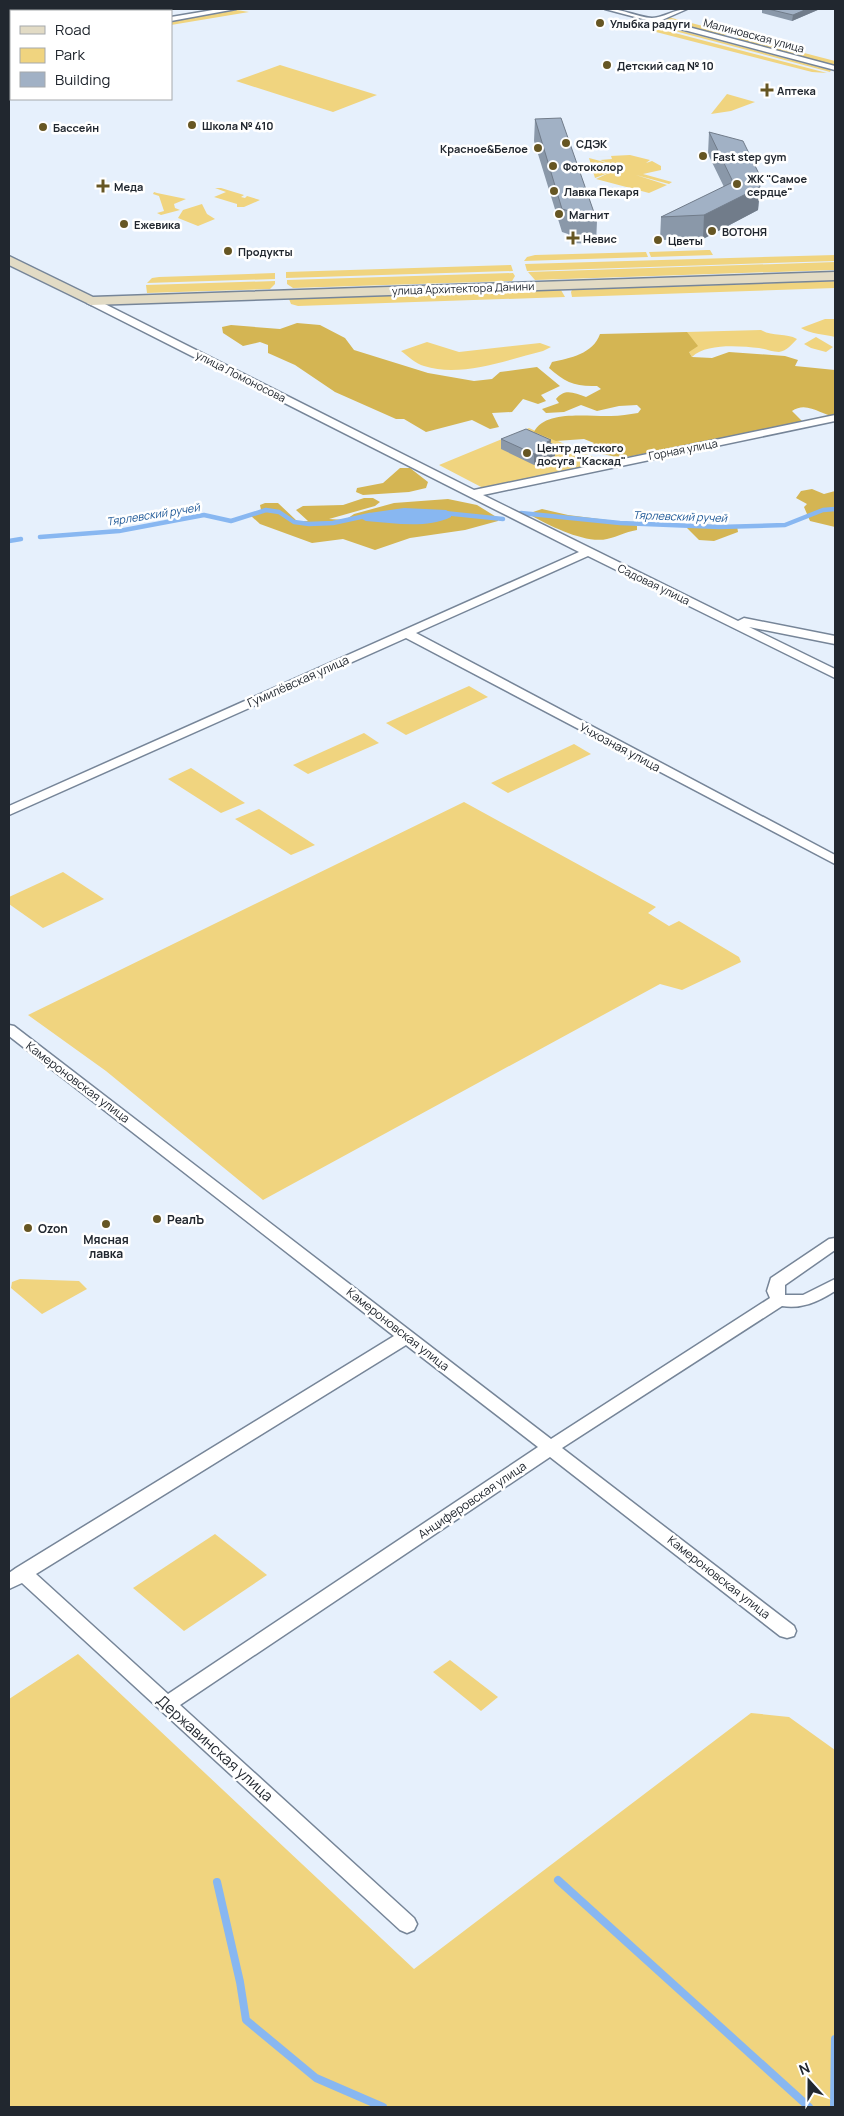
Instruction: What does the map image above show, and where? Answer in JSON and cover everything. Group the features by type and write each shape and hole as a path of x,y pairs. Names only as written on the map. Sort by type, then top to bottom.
{"street":[{"path":"172,19 232,9"},
{"name":"Малиновская улица","path":"609,9 835,68"},
{"path":"654,21 683,9"},
{"name":"улица Ломоносова","path":"9,260 472,494"},
{"name":"улица Архитектора Данини","path":"91,301 835,276"},
{"name":"Горная улица","path":"472,494 833,420"},
{"name":"Садовая улица","path":"472,494 835,673"},
{"name":"Гумилёвская улица","path":"9,811 588,552"},
{"path":"714,614 781,631 835,640"},
{"name":"Учхозная улица","path":"406,633 835,860"},
{"name":"Камероновская улица","path":"9,1029 788,1631"},
{"path":"835,1243 777,1282 775,1291 779,1300 794,1303 804,1302 835,1284"},
{"name":"Анциферовская улица","path":"167,1704 551,1447 779,1300"},
{"path":"16,1577 407,1336"},
{"name":"Державинская улица","path":"16,1577 167,1704 407,1924"}],"green space":[{"path":"237,10 249,12 172,25 172,21"},
{"path":"668,17 730,33 721,36 665,21 664,19"},
{"path":"652,25 659,25 831,70 830,72"},
{"path":"652,27 827,73 812,72 656,32"},
{"path":"739,36 835,61 835,66 737,40"},
{"path":"280,65 377,95 333,112 236,81"},
{"path":"727,94 755,102 731,111 711,114"},
{"path":"630,155 650,160 646,163 652,161 661,166 661,170 643,174 672,182 669,184 636,175 667,185 649,193 596,179 611,172 595,178 589,158 608,163 600,160 612,159 611,156 590,157"},
{"path":"215,188 244,195 241,197 245,198 247,196 260,200 244,207 237,207 237,204 214,197 226,192"},
{"path":"154,192 186,199 174,204 175,208 180,210 161,215 157,213 164,211 159,196 153,194"},
{"path":"202,204 207,214 215,219 198,226 178,218 183,210"},
{"path":"710,250 713,255 651,257 649,252"},
{"path":"646,252 648,257 524,261 527,257 535,255"},
{"path":"835,255 835,261 527,271 525,264"},
{"path":"835,262 835,270 535,280 528,272"},
{"path":"511,265 513,271 286,278 286,272"},
{"path":"275,273 275,279 147,283 152,278 159,277"},
{"path":"513,273 515,276 512,281 293,288 287,284 287,280"},
{"path":"275,281 275,284 270,289 147,293 146,285"},
{"path":"835,281 835,288 572,297 571,292 572,290"},
{"path":"561,290 565,297 298,306 291,304 289,299"},
{"path":"825,319 835,319 835,337 813,333 801,328"},
{"path":"761,330 770,334 797,339 787,349 779,352 759,348 724,346 706,349 692,357 689,352 687,332"},
{"path":"816,337 833,347 826,352 804,344"},
{"path":"427,342 459,352 540,343 551,347 499,363 453,370 421,365 401,351"},
{"name":"Центр детского досуга \"Каскад\"","path":"529,428 598,459 587,463 588,466 485,489 439,465"},
{"path":"469,686 488,697 406,735 386,723"},
{"path":"364,733 379,743 308,774 293,765"},
{"path":"574,744 591,754 508,793 491,783"},
{"path":"191,768 245,803 221,813 168,779"},
{"path":"464,802 656,907 648,913 669,926 679,921 739,957 741,962 682,990 660,984 263,1200 106,1071 28,1015"},
{"path":"259,809 315,845 291,855 235,819"},
{"path":"63,872 104,899 43,928 9,904 9,897"},
{"path":"20,1279 79,1281 87,1289 42,1314 11,1288 12,1282"},
{"path":"215,1534 267,1575 184,1631 133,1588"},
{"path":"78,1654 414,1969 751,1713 789,1717 835,1750 835,2107 9,2107 9,1699"},
{"path":"450,1660 498,1697 481,1711 433,1672"}],"shaded area":[{"path":"9,9 153,9 10,10 9,14"},
{"path":"297,323 320,325 345,338 354,350 428,373 474,381 492,379 500,372 537,367 560,386 541,395 546,401 538,404 523,399 512,412 492,413 499,427 490,429 472,420 426,432 404,419 396,419 335,392 295,365 268,353 268,345 260,342 243,346 223,333 222,327 231,325 280,329"},
{"path":"687,332 698,346 689,352 692,357 712,358 729,352 785,356 798,360 795,366 835,370 835,416 803,407 792,411 803,422 622,458 602,454 588,447 594,443 584,439 556,441 534,432 548,420 558,417 580,415 618,416 638,413 641,409 637,405 619,406 597,411 581,405 564,412 546,413 542,409 559,403 556,399 563,393 570,392 586,397 601,389 597,386 582,386 565,380 549,368 552,362 573,357 586,351 597,341 600,334"},
{"path":"400,468 410,468 428,482 426,488 409,492 363,495 356,492 357,488 383,483"},
{"path":"812,489 824,494 835,491 835,527 810,521 804,507 807,504 796,498 801,491"},
{"path":"364,498 373,498 380,502 375,506 329,519 345,520 354,514 394,503 448,499 477,505 498,518 498,521 465,530 410,538 375,550 343,539 312,543 260,524 250,515 261,510 260,505 278,503 297,521 308,521 296,510 303,506 343,505"},
{"path":"542,509 568,515 631,523 637,526 637,530 607,539 598,540 579,537 558,529 532,516 530,513"},
{"path":"691,524 737,526 738,532 714,541 699,540 687,528"}],"water":[{"path":"404,508 446,510 451,513 451,517 441,521 421,524 366,521 360,518 369,513"}],"building":[{"path":"768,9 807,9 793,15"},
{"path":"561,118 597,221 571,220 569,211 562,209 535,119"},
{"path":"709,132 743,141 761,178 756,178 760,187 704,215 661,217 733,182"},
{"path":"526,429 551,440 547,442 555,445 534,454 501,439"}],"waterway":[{"path":"108,10 125,9"},
{"name":"Тярлевский ручей","path":"521,513 620,523 719,527 785,525 823,510 835,509"},
{"name":"Тярлевский ручей","path":"40,537 119,531 204,515 231,521 266,510 279,512 294,522 309,524 333,523 370,515"},
{"name":"Тярлевский ручей","path":"444,513 503,519"},
{"name":"Тярлевский ручей","path":"9,541 21,539"},
{"path":"558,1880 809,2107"},
{"path":"217,1882 240,1982 246,2020 316,2078 383,2107"},
{"path":"834,2107 835,2039"}],"place":[{"name":"Улыбка радуги","path":"600,23"},
{"name":"Детский сад № 10","path":"607,65"},
{"name":"Аптека","path":"767,90"},
{"name":"Школа № 410","path":"192,125"},
{"name":"Бассейн","path":"43,127"},
{"name":"СДЭК","path":"566,143"},
{"name":"Красное&Белое","path":"538,148"},
{"name":"Fast step gym","path":"703,156"},
{"name":"Фотоколор","path":"553,166"},
{"name":"ЖК \"Самое сердце\"","path":"737,184"},
{"name":"Меда","path":"103,186"},
{"name":"Лавка Пекаря","path":"554,191"},
{"name":"Магнит","path":"559,214"},
{"name":"Ежевика","path":"124,224"},
{"name":"ВОТОНЯ","path":"712,231"},
{"name":"Невис","path":"573,238"},
{"name":"Цветы","path":"658,240"},
{"name":"Продукты","path":"228,251"},
{"name":"Центр детского досуга \"Каскад\"","path":"527,453"},
{"name":"РеалЪ","path":"157,1219"},
{"name":"Мясная лавка","path":"106,1224"},
{"name":"Ozon","path":"28,1228"}]}
